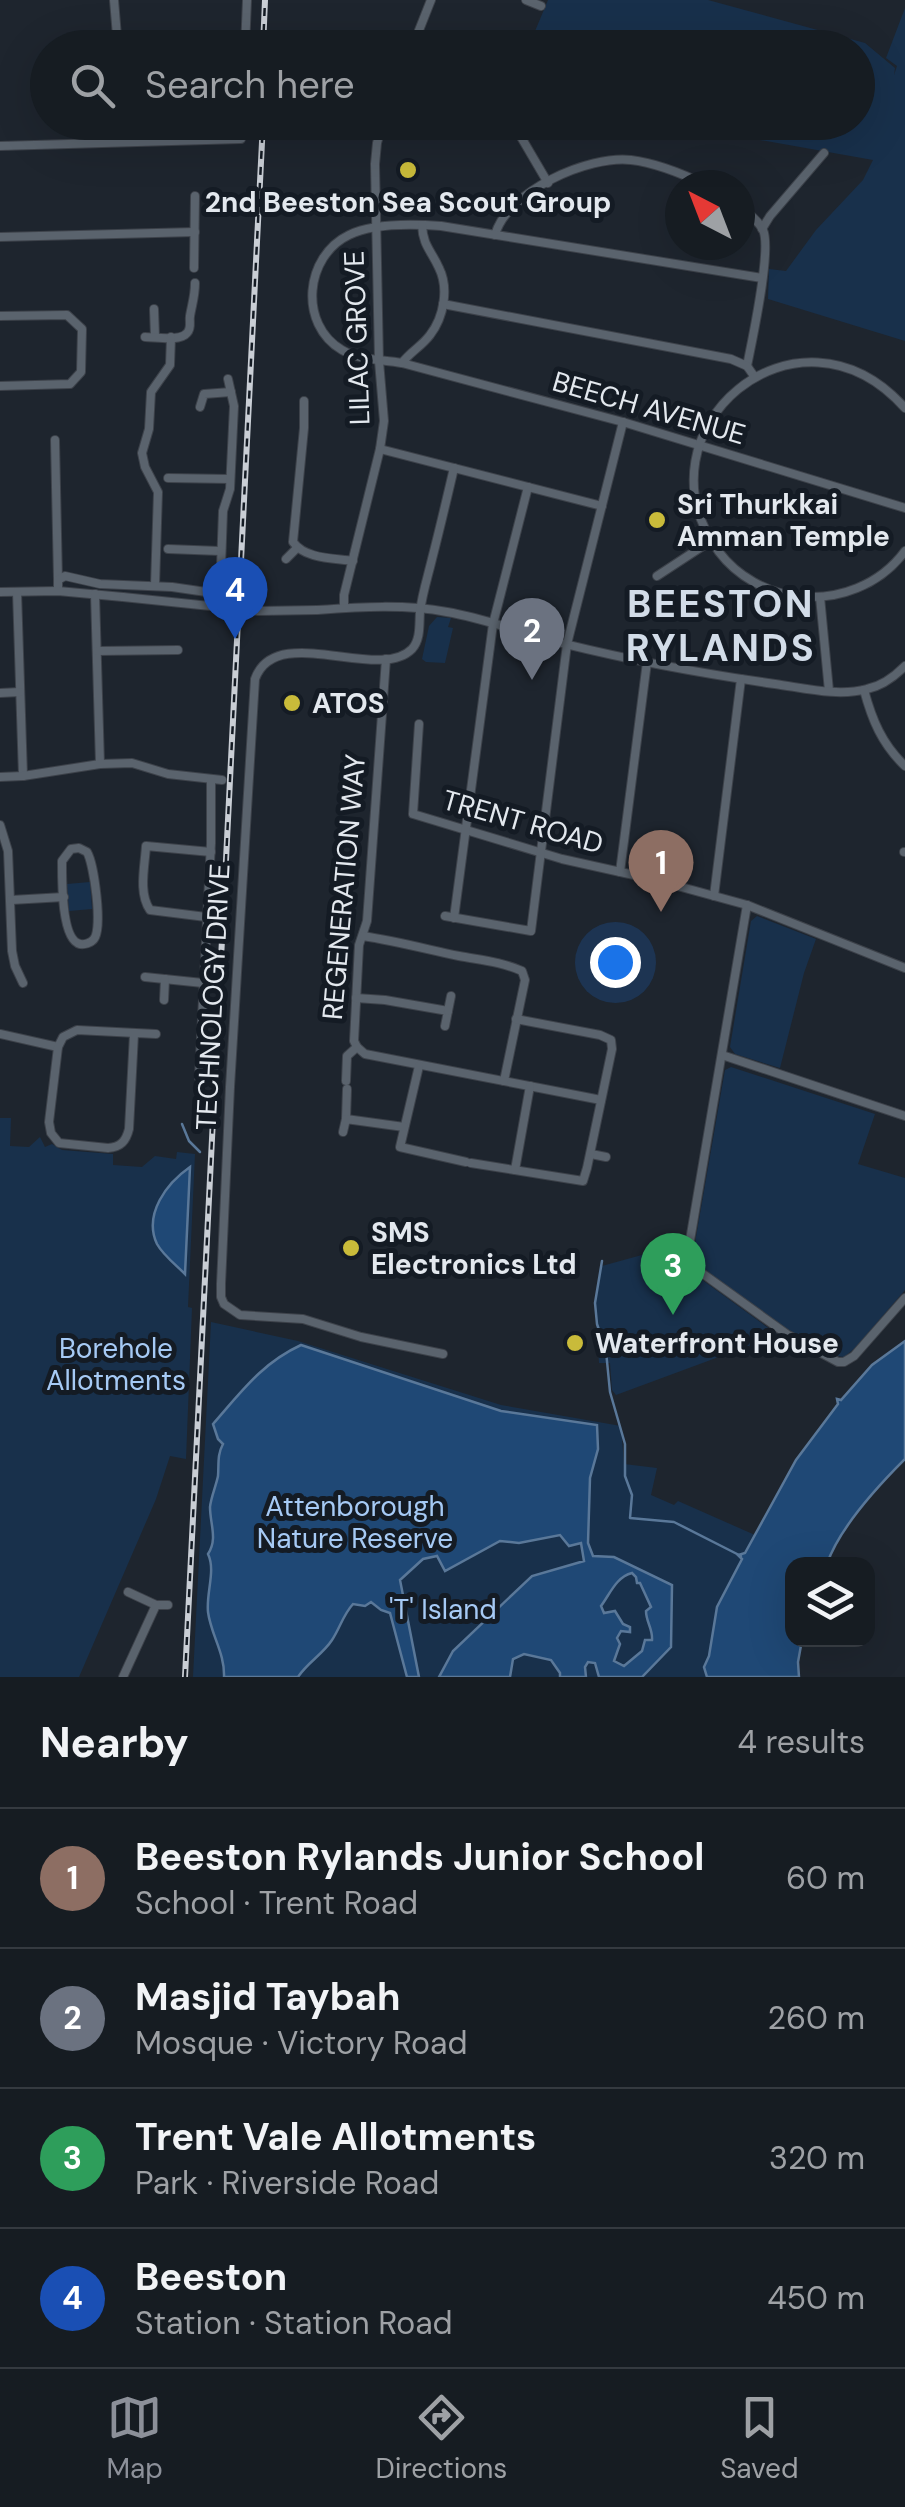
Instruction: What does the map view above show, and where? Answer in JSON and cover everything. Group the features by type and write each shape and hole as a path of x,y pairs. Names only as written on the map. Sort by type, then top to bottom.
{"street":[{"path":"114,0 116,30"},
{"path":"246,30 247,0"},
{"path":"419,30 431,0"},
{"path":"527,14 533,3"},
{"path":"0,146 207,140"},
{"name":"LILAC GROVE","path":"344,608 384,421 376,227 375,164 379,140"},
{"path":"522,140 548,183"},
{"path":"762,228 824,153"},
{"path":"495,235 500,219 527,195 591,163 620,160 668,170"},
{"path":"194,268 195,196"},
{"path":"746,366 762,278 764,240 762,228 755,221"},
{"path":"376,227 422,225 762,278"},
{"path":"402,363 430,336 443,304 440,268 424,244 422,225"},
{"name":"BEECH AVENUE","path":"376,227 345,236 326,253 313,279 312,298 322,328 334,344 350,354 402,363 624,422 905,508"},
{"path":"0,236 195,232"},
{"path":"154,308 150,337 184,336 200,296 195,282"},
{"path":"443,304 731,360 746,366 754,376"},
{"path":"0,316 70,316 82,329 82,370 66,385 0,386"},
{"path":"156,586 158,492 142,453 149,429 152,390 171,362 171,337"},
{"path":"905,408 867,376 834,364 788,364 754,376 727,399 716,412 700,446 696,466 702,521 729,563 758,584 788,595 820,597 846,592 892,567 905,551"},
{"path":"58,580 65,576 100,584 220,594 223,511 230,480 234,406 228,379"},
{"path":"200,407 204,394 231,392"},
{"path":"307,407 293,542 304,553 353,561"},
{"path":"528,486 493,624 449,917 531,932 567,644 624,422"},
{"path":"54,440 58,591"},
{"path":"380,448 602,506"},
{"path":"386,659 403,656 414,647 418,637 420,608 454,468"},
{"path":"168,478 230,480"},
{"path":"657,576 712,540"},
{"path":"286,559 297,548"},
{"path":"168,549 220,552"},
{"path":"0,592 58,591 258,611 420,608 647,662 829,691 864,690 888,680 905,666"},
{"path":"17,592 23,776"},
{"path":"95,594 100,764"},
{"path":"820,597 829,691"},
{"path":"97,651 175,650 172,639"},
{"name":"TECHNOLOGY DRIVE","path":"386,659 282,655 264,662 255,679 230,1072 221,1297 229,1310 240,1315 303,1319 361,1337 442,1354"},
{"name":"REGENERATION WAY","path":"386,659 367,921 359,945 354,1040 357,1047 365,1054 419,1066 601,1100"},
{"path":"620,872 647,662"},
{"path":"714,896 741,679"},
{"path":"864,690 880,736 905,766"},
{"path":"0,693 20,692"},
{"name":"TRENT ROAD","path":"418,724 414,814 541,853 747,905 905,968"},
{"path":"0,778 132,763 168,774 222,780"},
{"path":"199,1078 211,780"},
{"path":"0,825 8,852 5,869 14,962 22,983"},
{"path":"206,918 150,910 144,902 144,873 146,846 210,852"},
{"path":"71,849 84,849 93,867 98,926 93,940 80,944 71,939 66,928 64,897 62,861 71,849"},
{"path":"11,900 64,897"},
{"path":"747,905 687,1254 689,1262 788,1335 838,1362 854,1356 905,1298"},
{"path":"362,936 406,942 522,971 525,980 504,1081"},
{"path":"146,977 203,984"},
{"path":"164,1000 165,979"},
{"path":"445,1026 451,996"},
{"path":"356,998 448,1011"},
{"path":"419,1066 400,1147 583,1181 611,1040 516,1019"},
{"path":"134,1034 129,1129 125,1140 115,1148 59,1144 50,1134 48,1122 62,1037 77,1030 156,1034"},
{"path":"0,1034 58,1047"},
{"path":"343,1132 347,1056 357,1047"},
{"path":"722,1056 905,1116"},
{"path":"187,1063 200,1063"},
{"path":"515,1170 530,1086"},
{"path":"346,1119 404,1127"},
{"path":"591,1154 606,1157"},
{"path":"128,1592 156,1605 168,1605"},
{"path":"123,1677 156,1605"}],"green space":[{"path":"548,0 708,0 818,30 536,30"},
{"path":"905,8 905,341 768,299 769,269 786,271 816,230 863,180 873,160 760,140 875,140 875,51 895,68 894,75 897,66 886,58"},
{"path":"437,617 451,618 448,627 453,628 445,663 422,659 429,626"},
{"path":"90,882 92,909 69,911 67,884"},
{"path":"757,916 816,939 780,1068 735,1054 730,1047 751,921"},
{"path":"731,1067 875,1114 858,1164 905,1178 905,1290 844,1357 789,1331 692,1260 725,1070"},
{"name":"Borehole Allotments","path":"0,1118 11,1118 10,1146 29,1147 40,1137 45,1147 52,1144 62,1150 113,1154 113,1165 142,1167 155,1156 176,1159 177,1152 195,1154 186,1459 170,1456 156,1499 79,1677 0,1677"},
{"path":"667,1248 680,1257 683,1266 778,1335 616,1395 612,1390 610,1363 599,1363 595,1302 602,1266"},
{"name":"Attenborough Nature Reserve","path":"211,1322 298,1341 501,1405 621,1426 624,1464 657,1468 651,1495 674,1505 678,1501 755,1535 714,1677 193,1677"}],"shaded area":[{"path":"190,1167 185,1274 157,1244 153,1222 166,1190"},
{"path":"905,1341 905,1459 850,1522 830,1557 785,1557 785,1647 801,1647 799,1677 707,1677 704,1667 717,1607 742,1559 738,1555 745,1553 796,1460 838,1404 837,1399 841,1400 872,1365"},
{"name":"Attenborough Nature Reserve","path":"301,1345 501,1411 597,1425 588,1543 593,1556 614,1557 672,1585 671,1647 642,1677 599,1677 595,1663 588,1662 586,1677 560,1677 551,1660 524,1654 513,1659 510,1677 439,1677 453,1651 532,1576 584,1561 581,1543 569,1546 560,1535 519,1543 500,1541 445,1571 437,1556 423,1559 400,1580 419,1677 407,1677 390,1613 371,1602 365,1606 353,1604 328,1645 298,1677 224,1677 208,1612 208,1554 213,1537 210,1507 223,1444 213,1424 253,1379","holes":["632,1573 651,1607 646,1611 652,1640 645,1640 642,1651 624,1666 614,1661 620,1644 617,1638 621,1631 630,1632 630,1627 623,1624 615,1611 604,1613 601,1606 622,1578"]}],"waterway":[{"path":"182,1124 189,1141 200,1152"},
{"path":"602,1261 595,1303 597,1324 625,1444 625,1476 632,1495 630,1518 674,1522 741,1556"}],"railway":[{"path":"264,30 265,0"},
{"path":"185,1677 262,140"}],"place":[{"name":"2nd Beeston Sea Scout Group","path":"408,170"},
{"name":"Sri Thurkkai Amman Temple","path":"657,520"},
{"name":"Beeston","path":"235,639"},
{"name":"Masjid Taybah","path":"532,680"},
{"name":"ATOS","path":"292,703"},
{"name":"Beeston Rylands Junior School","path":"661,912"},
{"name":"SMS Electronics Ltd","path":"351,1248"},
{"name":"Trent Vale Allotments","path":"673,1315"},
{"name":"Waterfront House","path":"575,1343"}],"district":[{"name":"BEESTON RYLANDS","path":"721,626"}],"park label":[{"name":"'T' Island","path":"443,1609"}]}
